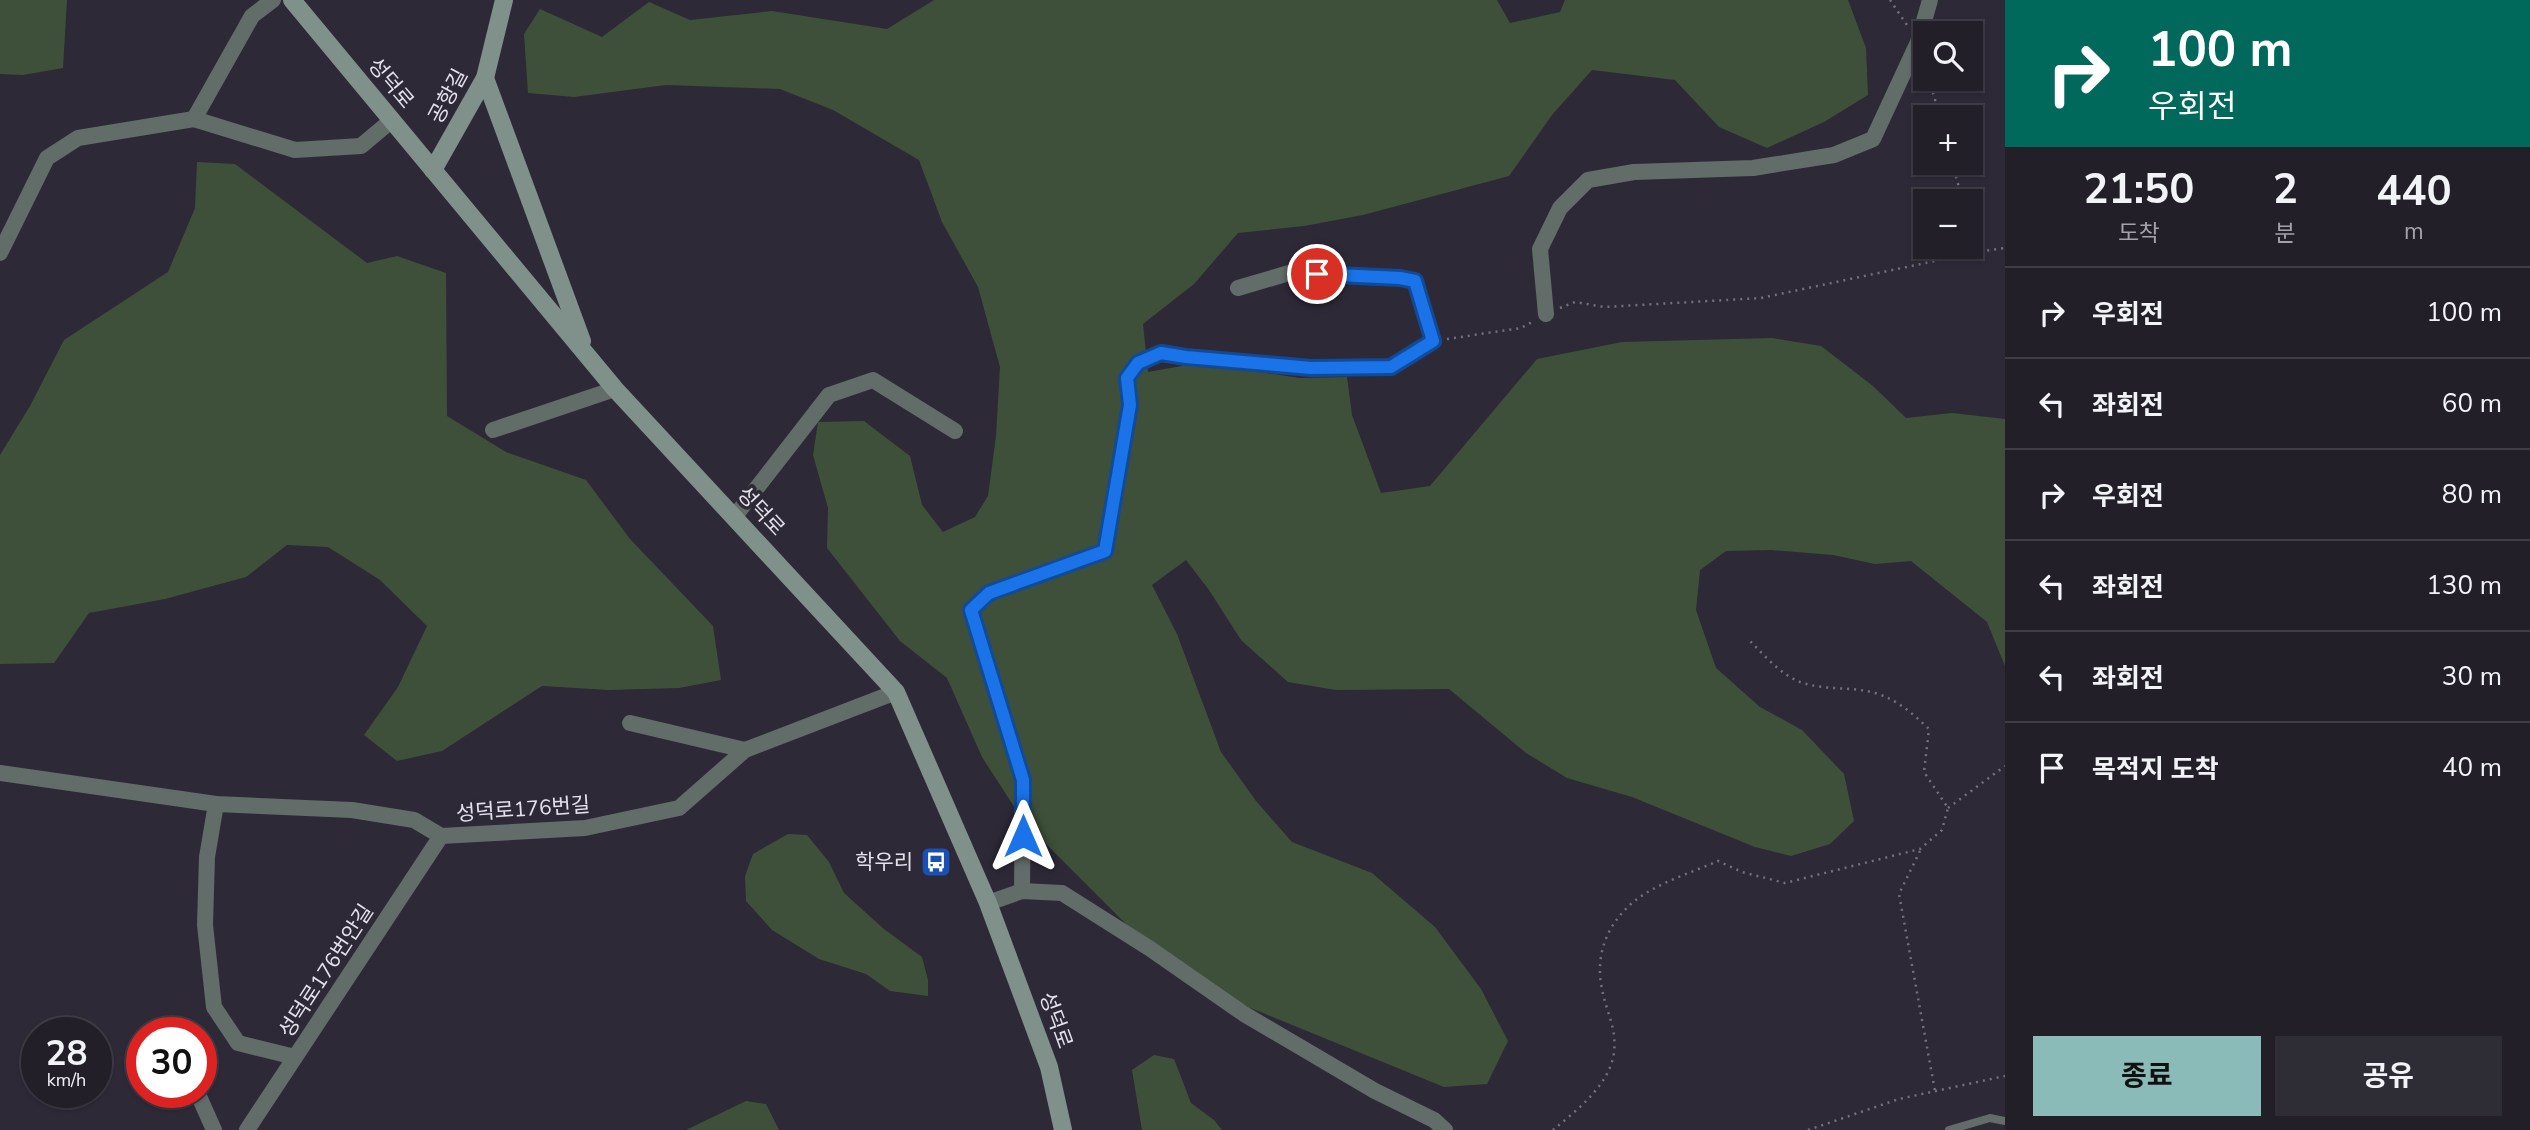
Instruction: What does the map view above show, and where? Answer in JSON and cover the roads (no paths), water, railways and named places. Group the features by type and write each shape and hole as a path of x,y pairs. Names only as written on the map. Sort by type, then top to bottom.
{"street":[{"path":"194,120 251,16 273,0"},
{"name":"성덕로","path":"292,0 615,389 896,692 988,903 1049,1067 1063,1130"},
{"name":"공항길","path":"433,170 485,78 504,0"},
{"path":"1546,313 1540,249 1560,208 1588,180 1634,172 1753,168 1834,155 1873,139 1918,42 1930,0"},
{"path":"485,78 586,354"},
{"path":"0,253 47,158 78,138 194,120 295,150 361,146 392,120"},
{"path":"1023,891 1023,780 971,610 989,593 1105,551 1130,405 1127,378 1132,371 1138,363 1161,353 1311,368 1391,367 1433,341 1415,281 1289,273 1238,288"},
{"path":"735,516 829,395 873,380 955,431"},
{"path":"493,429 615,389"},
{"name":"성덕로176번길","path":"0,773 216,804 352,810 414,820 441,836 585,828 679,807 745,750 896,692"},
{"path":"630,723 745,750"},
{"path":"216,804 207,857 205,925 214,1007 238,1043 295,1057"},
{"name":"성덕로176번안길","path":"247,1130 441,836"},
{"path":"988,903 1023,891 1062,893 1149,948 1244,1014 1375,1091 1434,1120 1445,1130"},
{"path":"204,1108 214,1130"}],"lane":[{"path":"1949,1130 1990,1118 2005,1121"}],"place":[{"name":"학우리","path":"936,862"}]}
